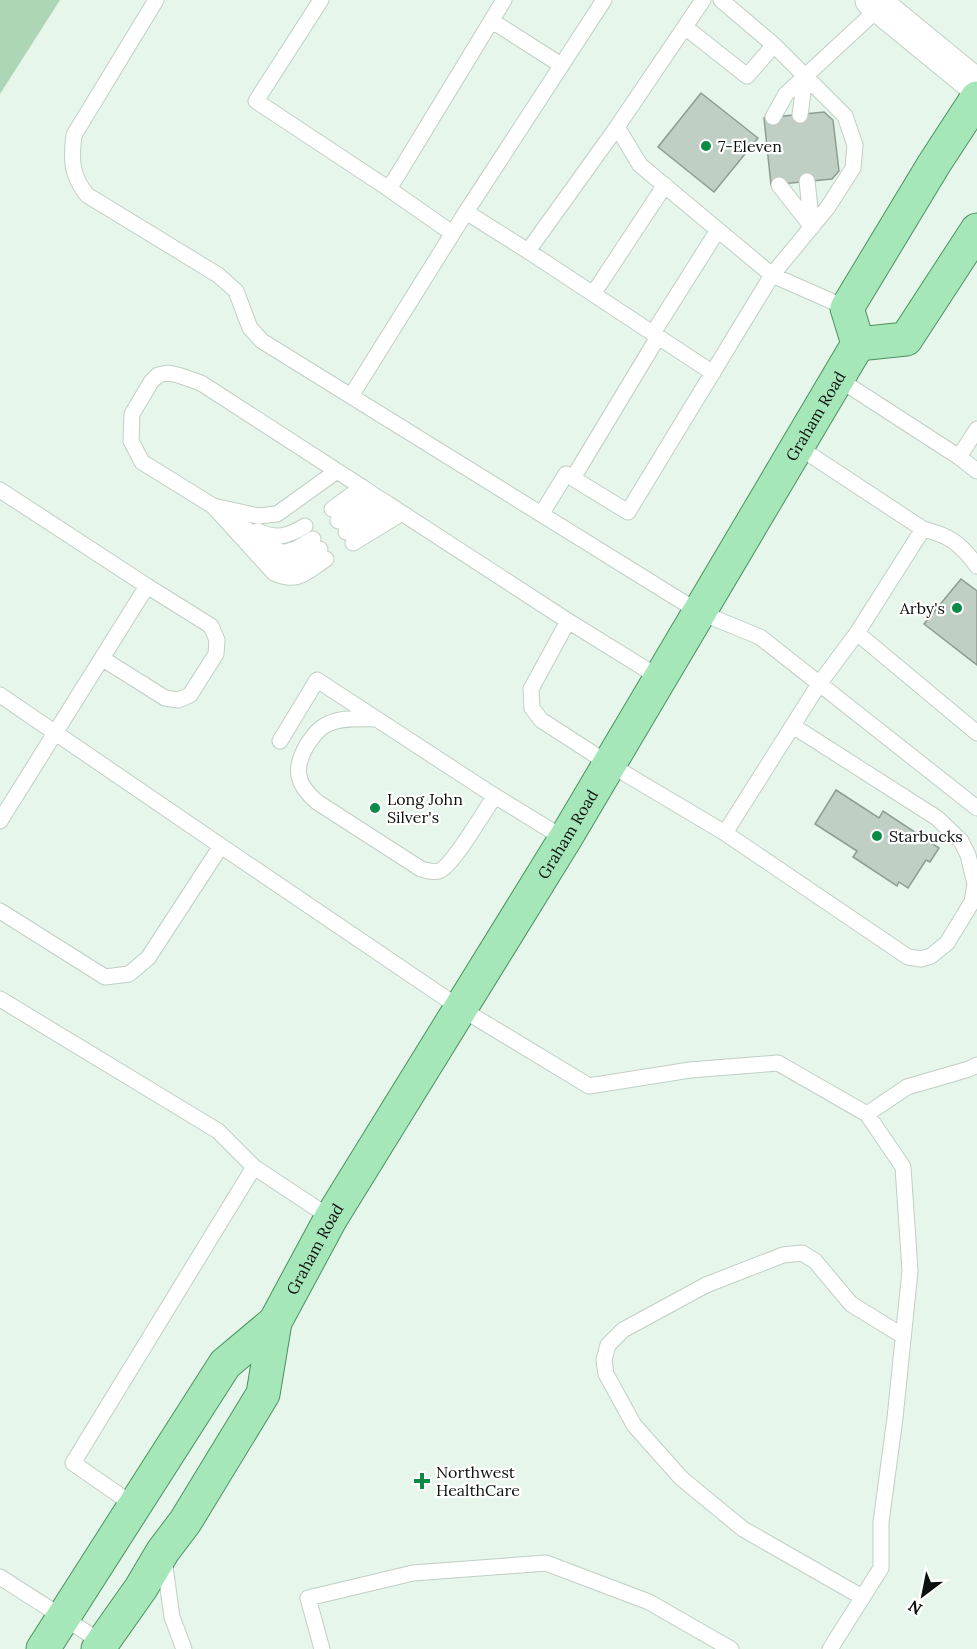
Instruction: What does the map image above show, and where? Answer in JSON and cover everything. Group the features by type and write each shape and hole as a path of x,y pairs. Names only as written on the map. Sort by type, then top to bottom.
{"main road":[{"path":"977,98 847,308 858,344 906,339 966,260 977,230"},
{"name":"Graham Road","path":"104,1647 163,1551 185,1522 263,1394 275,1322 331,1218 565,839 858,344"},
{"name":"Graham Road","path":"43,1649 225,1364 275,1322"}],"street":[{"path":"876,3 977,86"}],"lane":[{"path":"156,0 74,135 71,157 76,181 87,195 218,275 236,291 250,328 262,340 699,612 760,638 977,808"},
{"path":"321,0 256,101 452,233"},
{"path":"389,189 504,0"},
{"path":"351,396 452,233 604,0"},
{"path":"528,251 617,127 703,0"},
{"path":"542,513 566,474 628,512 772,275 828,207 853,168 855,145 845,116 774,45 721,0"},
{"path":"773,117 786,94 876,3"},
{"path":"492,21 561,65"},
{"path":"685,27 747,76 774,45"},
{"path":"800,115 805,77"},
{"path":"617,127 640,165 772,275 847,308"},
{"path":"807,181 812,227"},
{"path":"593,294 665,185"},
{"path":"779,185 812,227"},
{"path":"466,212 713,373"},
{"path":"573,478 718,230"},
{"path":"213,506 274,560 284,564 295,564 316,543 289,536 265,534 213,506 142,462 131,441 132,414 151,382 158,375 168,373 201,383 660,678"},
{"path":"837,378 977,471"},
{"path":"959,457 977,429"},
{"path":"797,446 923,529 938,532 959,543 977,566"},
{"path":"213,506 258,516 277,514 337,471"},
{"path":"0,490 211,626 217,640 216,654 190,695 178,700 165,698 103,659"},
{"path":"342,526 375,496"},
{"path":"342,526 375,496"},
{"path":"342,526 402,513"},
{"path":"725,832 819,684 857,633 923,529"},
{"path":"0,821 147,586"},
{"path":"568,621 531,689 532,708 541,720 609,764 725,832 908,957 921,959 932,956 947,944 972,902 975,884 973,869 961,841 937,818 793,726"},
{"path":"857,633 977,733"},
{"path":"280,741 317,680 565,839"},
{"path":"0,694 460,1008 589,1086 690,1070 778,1063 867,1114 903,1167 910,1271 895,1418 881,1522 881,1568 830,1649"},
{"path":"376,719 331,722 320,728 310,740 300,758 298,769 300,783 317,802 421,869 431,872 438,871 451,862 495,796"},
{"path":"0,911 105,977 129,975 148,958 221,846"},
{"path":"0,999 218,1131 254,1167 331,1218"},
{"path":"867,1114 907,1087 969,1070 977,1065"},
{"path":"135,1506 73,1463 254,1167"},
{"path":"862,1597 743,1529 681,1478 634,1425 606,1374 604,1360 608,1345 623,1330 654,1313 706,1285 783,1255 802,1252 815,1261 851,1304 903,1336"},
{"path":"163,1551 172,1617 184,1649"},
{"path":"322,1649 308,1598 413,1573 546,1563 649,1602 731,1649"},
{"path":"0,1577 63,1617 104,1647"}],"green space":[{"path":"0,0 60,0 0,94"}],"building":[{"path":"701,93 758,138 714,192 658,147"},
{"path":"824,112 833,120 839,171 832,179 771,185 764,118"},
{"name":"Arby's","path":"961,579 977,591 977,665 924,624"},
{"name":"Starbucks","path":"836,790 879,818 883,811 939,848 930,862 926,860 908,888 899,882 897,886 853,857 857,851 815,824"}],"place":[{"name":"7-Eleven","path":"706,146"},
{"name":"Arby's","path":"957,608"},
{"name":"Long John Silver's","path":"375,808"},
{"name":"Starbucks","path":"877,836"},
{"name":"Northwest HealthCare","path":"422,1481"}]}
